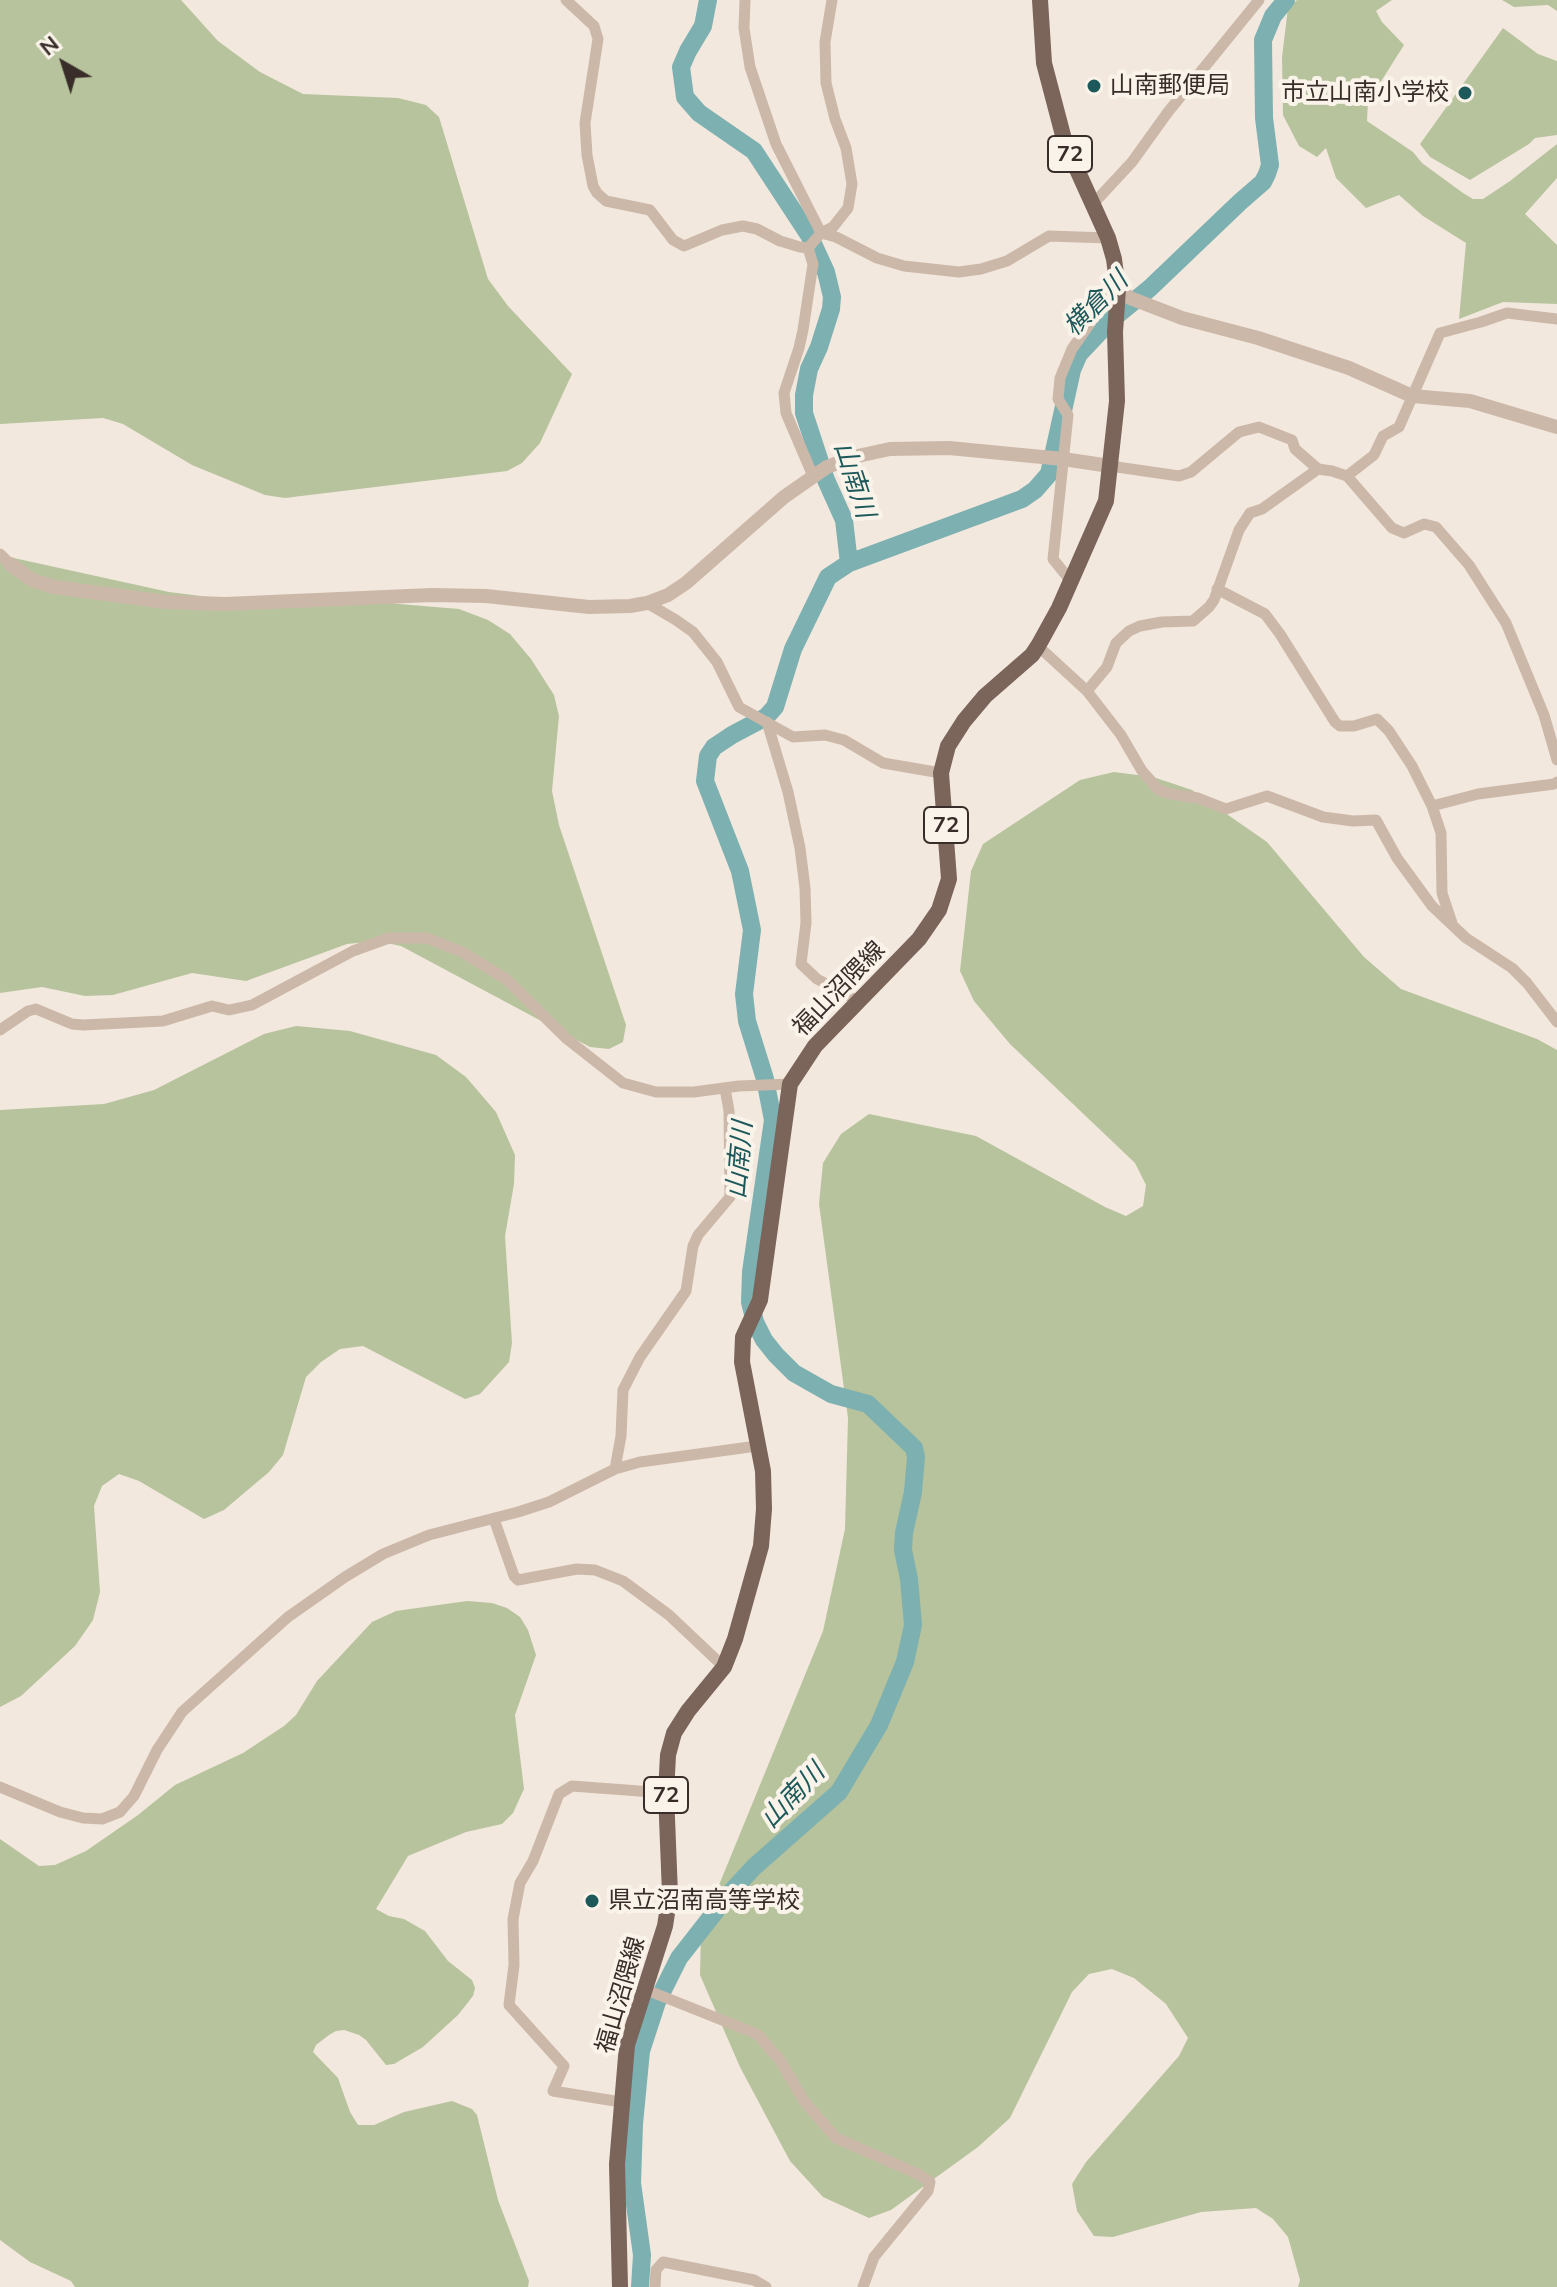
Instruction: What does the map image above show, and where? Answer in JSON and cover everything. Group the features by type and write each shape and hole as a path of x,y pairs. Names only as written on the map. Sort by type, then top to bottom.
{"main road":[{"name":"福山沼隈線","path":"620,2287 617,2164 621,2102 627,2045 648,1990 670,1894 666,1793 668,1755 674,1733 688,1711 724,1667 761,1546 763,1471 742,1362 743,1337 760,1300 790,1084 815,1046 919,939 939,910 949,879 941,773 948,746 985,696 1032,655 1038,646 1059,608 1106,501 1117,401 1115,332 1126,298 1108,238 1065,143 1044,63 1040,0"}],"street":[{"path":"566,0 594,26 598,39 585,123 587,155 597,193 606,201 650,210 673,240 684,246 722,230 743,226 808,248"},
{"path":"745,0 744,28 750,67 776,144 821,233 836,237 877,258 904,266 959,272 1007,261 1049,236 1108,238"},
{"path":"808,248 821,233 833,227 848,208 852,184 846,148 826,83 825,42 832,0"},
{"path":"1093,204 1132,162 1168,112 1259,0"},
{"path":"808,248 813,264 803,330 784,393 786,413 813,476"},
{"path":"1070,580 1053,559 1068,415 1058,399 1060,378 1072,349 1117,287 1126,298 1349,368 1412,396 1470,401 1557,427"},
{"path":"1347,476 1374,455 1383,436 1399,427 1440,333 1507,313 1557,319"},
{"path":"5,559 32,580 54,587 166,602 225,604 431,595 486,596 589,607 630,606 668,595 686,583 784,497 827,467 853,457 890,449 949,448 1063,459 1179,476 1191,472 1239,432 1259,427 1292,440 1295,449 1318,469 1347,476 1392,528 1404,533 1424,524 1436,527 1469,565 1506,623 1544,715 1557,760"},
{"path":"1087,691 1107,667 1116,643 1129,631 1162,622 1193,621 1209,607 1239,530 1250,513 1262,509 1318,469"},
{"path":"1217,589 1265,614 1335,722 1340,726 1354,726 1377,719 1412,766 1432,806 1441,833 1442,893 1454,928"},
{"path":"647,603 693,632 717,662 739,707 793,737 825,735 844,740 883,763 941,773"},
{"path":"1038,646 1087,691 1121,735 1142,771 1159,790 1198,798 1226,809 1267,796 1323,817 1376,820 1397,858 1432,906 1466,938 1512,968 1557,1022"},
{"path":"767,722 788,792 800,848 806,923 801,964 817,979 860,1002"},
{"path":"1432,806 1478,794 1557,782"},
{"path":"0,1030 36,1009 72,1024 83,1025 163,1021 212,1006 229,1010 252,1005 353,951 389,938 427,938 462,952 506,979 567,1039 623,1083 656,1092 790,1084"},
{"path":"615,1469 621,1436 623,1390 640,1357 686,1291 693,1246 698,1235 730,1197 729,1111 725,1088"},
{"path":"0,1787 60,1812 83,1818 102,1819 120,1812 134,1796 157,1750 182,1712 288,1617 383,1554 429,1535 549,1502 615,1469 640,1462 757,1446"},
{"path":"494,1519 518,1580 577,1569 595,1570 623,1581 669,1615 724,1667"},
{"path":"621,2102 553,2091 564,2066 509,2005 514,1965 513,1919 520,1883 533,1861 559,1794 572,1786 666,1793"},
{"path":"648,1990 757,2034 780,2060 804,2101 836,2138 930,2182 928,2191 874,2257 863,2287"},
{"path":"655,2287 656,2270 663,2262 754,2280 766,2287"}],"green space":[{"path":"0,0 181,0 218,41 260,72 303,94 398,98 426,105 439,117 488,279 508,306 572,374 540,443 522,463 507,471 285,498 265,495 192,465 123,424 103,418 0,424"},
{"path":"1297,0 1392,0 1376,11 1404,45 1368,102 1367,121 1473,199 1483,199 1557,144 1557,178 1525,214 1557,245 1557,304 1503,302 1459,319 1466,243 1423,216 1399,195 1366,208 1336,178 1326,148 1317,157 1299,146 1283,115 1282,57 1288,8"},
{"path":"1502,0 1557,0 1557,11 1548,5 1514,7"},
{"path":"1503,28 1538,54 1557,61 1557,135 1535,138 1470,180 1430,157 1420,144"},
{"path":"0,555 169,592 241,601 376,602 459,609 488,620 510,634 531,659 554,695 559,716 552,791 559,825 626,1025 623,1042 609,1049 590,1047 401,946 377,941 347,944 246,981 192,973 113,995 85,996 42,987 0,993"},
{"path":"1114,772 1153,777 1192,790 1267,842 1364,957 1401,989 1537,1039 1557,1050 1557,2287 1298,2287 1300,2280 1288,2237 1273,2219 1256,2208 1201,2212 1113,2237 1094,2236 1077,2211 1072,2184 1086,2162 1179,2056 1188,2038 1166,2004 1134,1978 1112,1969 1089,1974 1072,1992 1010,2118 978,2147 891,2210 869,2218 823,2197 790,2161 740,2067 700,1975 701,1929 823,1631 845,1529 848,1418 819,1204 823,1163 841,1134 869,1114 976,1136 1126,1216 1143,1206 1146,1185 1135,1163 1010,1044 974,1001 960,971 971,871 983,844 1080,780"},
{"path":"296,1026 350,1031 436,1055 466,1077 496,1112 515,1155 514,1184 505,1236 512,1343 509,1362 480,1394 465,1399 363,1346 340,1349 306,1377 283,1455 269,1472 224,1510 204,1519 139,1481 119,1474 102,1486 94,1506 100,1592 93,1620 75,1646 21,1696 0,1707 0,1110 104,1104 154,1090 264,1034"},
{"path":"467,1601 492,1603 520,1617 536,1655 515,1715 524,1789 513,1813 502,1824 466,1832 408,1856 376,1909 425,1931 448,1961 472,1980 475,1988 473,1996 458,2015 423,2047 394,2064 386,2065 366,2040 344,2030 329,2035 316,2045 313,2052 338,2078 358,2125 374,2125 404,2112 452,2101 472,2109 477,2115 498,2200 529,2281 528,2287 75,2287 71,2281 30,2262 0,2240 0,1839 39,1866 55,1865 86,1851 175,1785 243,1753 284,1726 296,1715 317,1681 372,1622 396,1611"}],"waterway":[{"name":"山南川","path":"708,0 703,26 681,67 685,97 699,113 754,151 809,235 826,272 832,297 831,309 809,369 804,413 826,480 844,520 849,563"},
{"name":"山南川","path":"640,2287 642,2255 632,2183 634,2124 641,2051 657,2002 679,1958 729,1894 754,1867 839,1792 879,1725 905,1662 913,1625 903,1550 913,1492 914,1448 868,1404 831,1394 794,1373 764,1340 750,1302 751,1272 773,1120 765,1079 747,1021 744,994 752,930 740,871 705,781 708,756 714,747 766,717 775,707 793,649 828,577 849,563 1022,499 1049,474 1072,370 1079,354 1110,321 1150,288 1263,182 1270,165 1264,118 1263,40 1273,16 1286,0"}],"place":[{"name":"山南郵便局","path":"1094,86"},
{"name":"市立山南小学校","path":"1465,93"},
{"name":"県立沼南高等学校","path":"592,1901"}],"water label":[{"name":"横倉川","path":"1096,304"}]}
